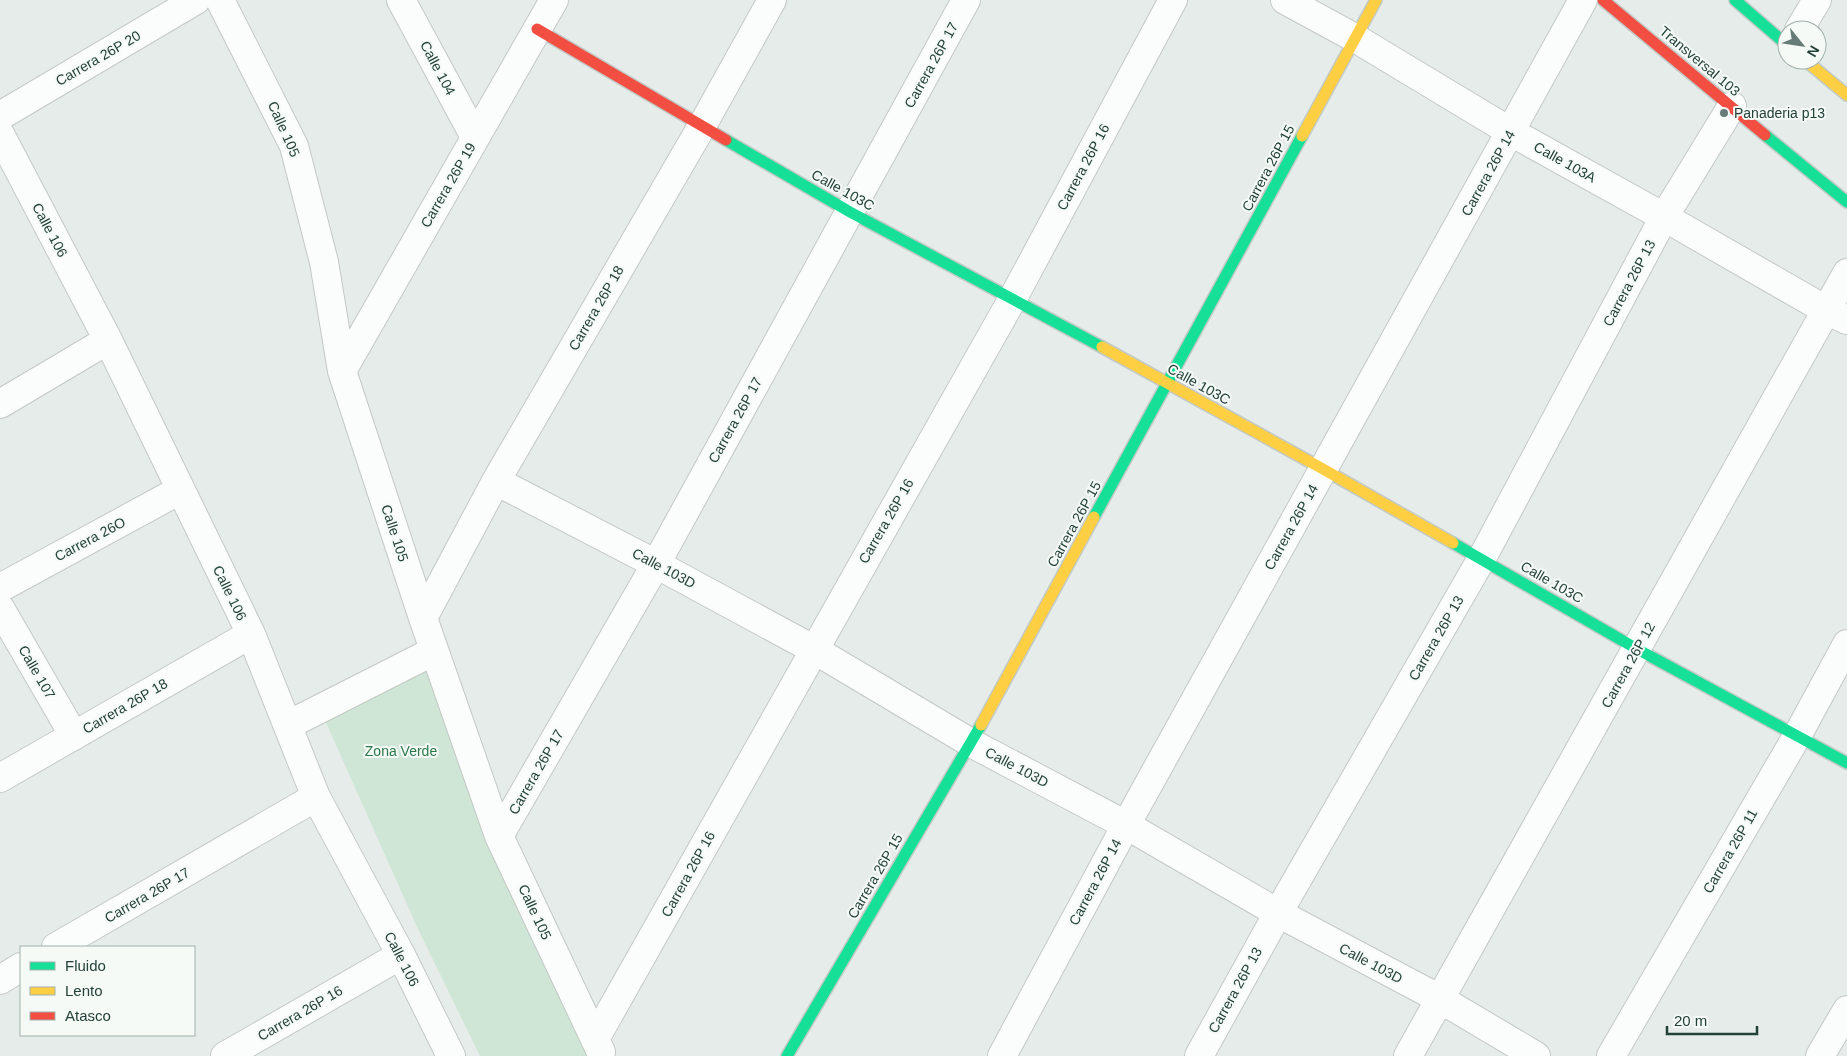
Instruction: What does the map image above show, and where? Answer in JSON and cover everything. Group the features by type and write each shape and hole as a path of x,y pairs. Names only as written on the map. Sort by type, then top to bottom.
{"street":[{"name":"Carrera 26P 20","path":"0,116 196,0"},
{"name":"Calle 105","path":"220,0 294,146 324,262 342,371 423,618 499,836 599,1047"},
{"name":"Calle 104","path":"401,0 475,137"},
{"name":"Carrera 26P 19","path":"342,371 554,0"},
{"name":"Carrera 26P 18","path":"423,618 496,481 702,126 772,0"},
{"name":"Carrera 26P 17","path":"499,836 656,564 966,0"},
{"name":"Carrera 26P 16","path":"599,1047 813,649 1013,298 1173,0"},
{"name":"Calle 103A","path":"1285,0 1355,38 1511,132 1664,216 1837,315"},
{"name":"Carrera 26P 15","path":"787,1056 971,743 1376,0"},
{"name":"Carrera 26P 14","path":"1002,1056 1126,825 1584,0"},
{"name":"Transversal 103","path":"1603,0 1847,202"},
{"path":"1735,0 1777,36"},
{"path":"1805,20 1817,0"},
{"name":"Calle 103C","path":"537,29 850,212 1013,298 1323,469 1482,558 1637,649 1847,763"},
{"path":"1817,70 1847,95"},
{"name":"Carrera 26P 13","path":"1199,1056 1278,913 1482,558 1664,216 1732,106"},
{"name":"Calle 106","path":"0,134 108,340 250,634 316,797 401,955 451,1056"},
{"path":"1831,188 1847,193"},
{"name":"Carrera 26P 12","path":"1408,1056 1637,649 1837,315 1847,273"},
{"path":"0,404 108,340"},
{"name":"Calle 103D","path":"496,481 656,564 813,649 971,743 1126,825 1278,913 1440,999 1536,1056"},
{"name":"Carrera 26O","path":"0,588 180,490"},
{"name":"Calle 107","path":"0,608 74,736"},
{"name":"Carrera 26P 18","path":"0,778 250,634"},
{"name":"Carrera 26P 11","path":"1611,1056 1797,736 1847,644"},
{"path":"288,725 434,650"},
{"name":"Carrera 26P 17","path":"58,946 316,797"},
{"name":"Carrera 26P 16","path":"225,1056 401,955"},
{"path":"0,980 20,968"},
{"path":"1820,1056 1847,1010"}],"green space":[{"name":"Zona Verde","path":"429,663 593,1056 480,1056 418,929 324,718"}],"traffic: fast":[{"path":"1735,0 1777,36"},
{"path":"1765,135 1847,202"},
{"path":"1094,517 1302,136"},
{"path":"726,140 850,212 1102,347"},
{"path":"1453,543 1637,649 1847,763"},
{"path":"787,1056 981,725"}],"traffic: slow":[{"path":"1302,136 1376,0"},
{"path":"1817,70 1847,95"},
{"path":"1102,347 1453,543"},
{"path":"981,725 1094,517"}],"traffic: jam":[{"path":"1603,0 1765,135"},
{"path":"537,29 726,140"}],"place":[{"name":"Panaderia p13","path":"1724,113"}]}
